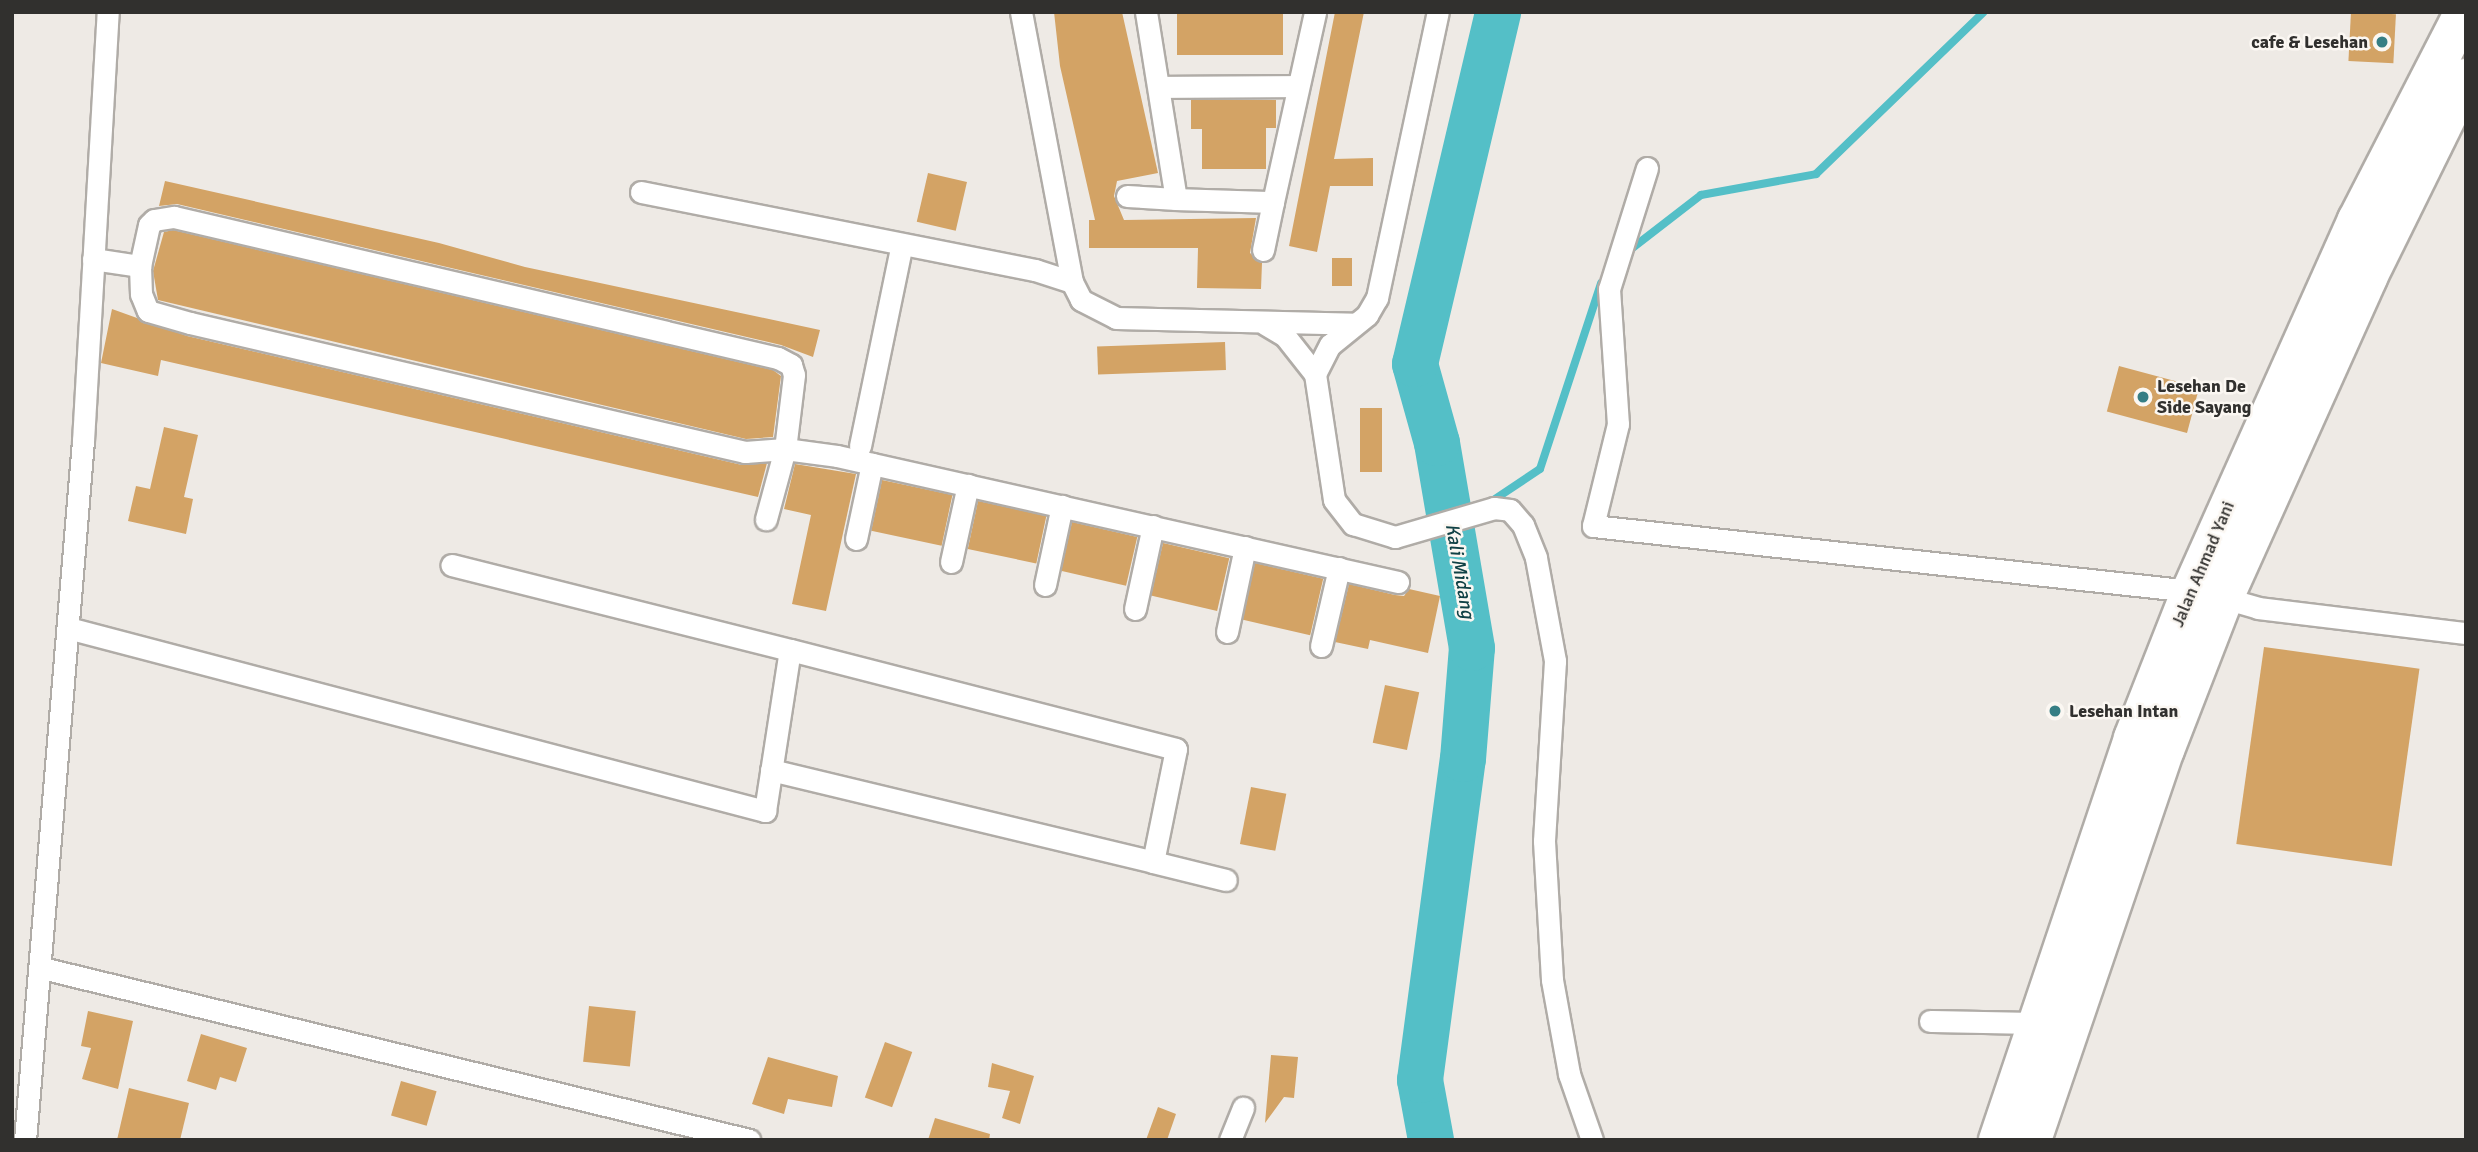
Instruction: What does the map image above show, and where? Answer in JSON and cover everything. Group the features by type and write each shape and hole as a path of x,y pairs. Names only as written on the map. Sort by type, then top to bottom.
{"highway":[{"name":"Jalan Ahmad Yani","path":"1998,1140 2036,1023 2357,220 2464,12"},
{"path":"2208,594 2466,78"},
{"path":"2032,1140 2149,744"}],"street":[{"path":"25,1140 42,968 68,628 108,12"},
{"path":"1021,12 1072,282 1081,300 1116,318 1265,324 1354,324"},
{"path":"1146,12 1175,199"},
{"path":"1263,250 1315,12"},
{"path":"1315,374 1330,345 1367,314 1377,298 1438,12"},
{"path":"1159,87 1298,86"},
{"path":"1647,168 1609,289 1618,424 1593,526 2208,594 2258,608 2466,633"},
{"path":"641,192 1035,270 1072,282"},
{"path":"1127,196 1273,202"},
{"path":"766,519 785,449 794,370 778,358 174,217 149,225 140,266 144,304 158,314 745,452 785,449 872,464 1398,582"},
{"path":"860,446 902,244"},
{"path":"93,259 140,266"},
{"path":"1265,324 1285,336 1315,374 1334,500 1341,514 1373,533 1408,534 1494,508 1510,510 1523,525 1536,558 1555,661 1544,841 1552,980 1569,1074 1592,1140"},
{"path":"856,539 872,464"},
{"path":"951,562 968,485"},
{"path":"1045,585 1062,506"},
{"path":"1135,609 1153,526"},
{"path":"1227,632 1245,547"},
{"path":"451,565 1176,749 1153,862"},
{"path":"1321,646 1339,568"},
{"path":"68,628 765,811 790,650"},
{"path":"771,770 1226,880"},
{"path":"42,968 687,1134 749,1140"},
{"path":"1930,1021 2036,1023"},
{"path":"1230,1140 1242,1107"}],"building":[{"path":"1054,12 1122,12 1158,173 1117,181 1114,196 1124,220 1256,218 1250,253 1262,263 1261,289 1197,288 1198,248 1089,248 1089,220 1095,220 1060,66"},
{"path":"1177,12 1283,12 1283,55 1177,55"},
{"path":"1335,12 1364,12 1334,159 1373,158 1373,186 1330,186 1317,252 1289,246"},
{"path":"2351,12 2396,14 2393,63 2348,61"},
{"path":"1191,100 1276,100 1276,128 1266,128 1266,169 1202,169 1202,129 1191,129"},
{"path":"928,173 967,182 956,231 917,222"},
{"path":"165,181 439,243 525,267 820,330 813,357 781,345 177,204 159,206"},
{"path":"173,230 773,370 781,376 773,437 746,439 158,300 153,271 164,232"},
{"path":"1332,258 1352,258 1352,286 1332,286"},
{"path":"112,309 187,336 742,465 767,463 758,497 161,360 158,376 101,363"},
{"path":"1225,342 1226,370 1098,374 1097,346"},
{"path":"2119,366 2199,387 2187,433 2107,411"},
{"path":"1360,408 1382,408 1382,472 1360,472"},
{"path":"164,427 198,435 184,497 193,499 186,534 128,521 136,486 150,489"},
{"path":"795,464 856,474 826,611 792,604 811,515 784,509"},
{"path":"882,480 952,495 942,546 871,531"},
{"path":"978,501 1046,516 1036,563 968,549"},
{"path":"1072,522 1137,537 1126,586 1061,571"},
{"path":"1163,543 1229,558 1217,611 1151,596"},
{"path":"1255,563 1323,579 1310,635 1242,620"},
{"path":"1349,584 1395,595 1404,596 1409,589 1440,596 1428,653 1370,640 1368,649 1335,642"},
{"path":"2264,647 2419,669 2392,866 2236,844"},
{"path":"1385,685 1419,692 1407,750 1373,743"},
{"path":"1251,787 1286,794 1275,851 1240,844"},
{"path":"589,1006 636,1011 630,1067 583,1062"},
{"path":"88,1011 133,1021 118,1089 82,1079 91,1048 81,1046"},
{"path":"201,1034 247,1048 236,1082 220,1077 216,1090 187,1081"},
{"path":"885,1042 912,1052 892,1107 865,1097"},
{"path":"1271,1055 1298,1057 1294,1098 1284,1097 1265,1123"},
{"path":"768,1057 838,1076 832,1107 788,1099 784,1114 752,1104"},
{"path":"992,1063 1034,1076 1020,1124 1002,1118 1010,1091 988,1087"},
{"path":"401,1081 437,1091 427,1126 391,1116"},
{"path":"129,1088 189,1103 180,1140 117,1140"},
{"path":"1158,1107 1176,1114 1167,1140 1146,1140"},
{"path":"935,1118 990,1134 989,1140 928,1140"}],"waterway":[{"name":"Kali Midang","path":"1431,1140 1420,1080 1463,759 1472,648 1437,443 1415,364 1498,12"},
{"path":"1626,253 1701,195 1816,174 1984,12"},
{"path":"1489,503 1540,469 1601,283"}],"place":[{"name":"cafe & Lesehan","path":"2382,42"},
{"name":"Lesehan De Side Sayang","path":"2143,397"},
{"name":"Lesehan Intan","path":"2055,711"}]}
